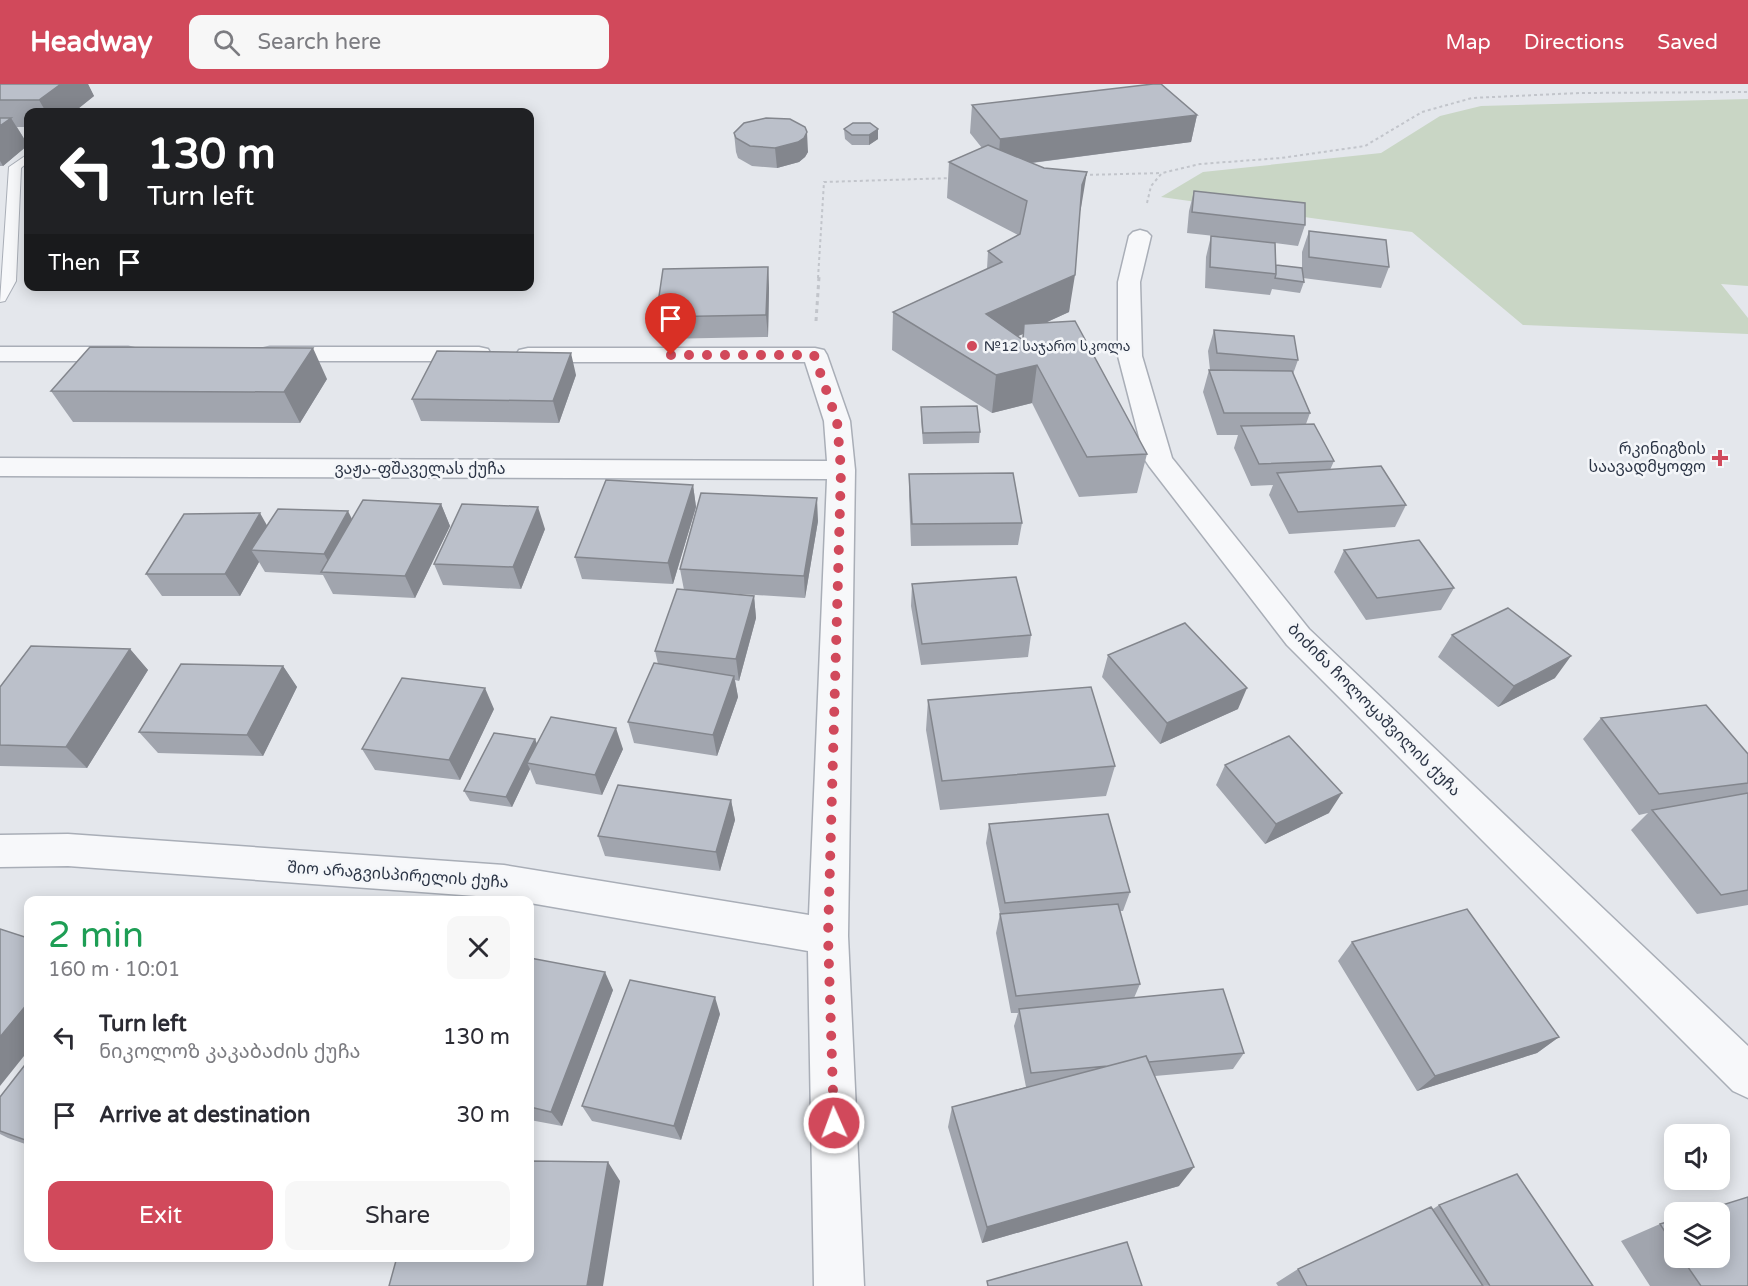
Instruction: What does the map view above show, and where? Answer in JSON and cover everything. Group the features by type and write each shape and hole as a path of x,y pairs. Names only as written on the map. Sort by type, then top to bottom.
{"street":[{"name":"ბიძინა ჩოლოყაშვილის ქუჩა","path":"1140,237 1129,282 1130,356 1159,460 1298,637 1748,1076"},
{"path":"0,354 156,354"},
{"path":"252,354 814,355 837,421 841,470 828,936 839,1286"},
{"name":"ვაჟა-ფშაველას ქუჩა","path":"0,467 841,470"},
{"name":"შიო არაგვისპირელის ქუჩა","path":"0,851 68,850 504,882 828,936"}],"lane":[{"path":"0,298 9,281 15,167 24,160"}],"path":[{"path":"1081,175 1162,173 1200,164 1281,158 1365,146 1422,112 1472,98 1579,93 1748,92"},
{"path":"1140,237 1151,186 1162,173"},
{"path":"814,355 824,182 953,178"}],"green space":[{"path":"1748,99 1748,286 1721,284 1748,318 1748,334 1523,325 1412,232 1161,197 1203,172 1381,153 1440,116 1481,106"}],"building":[{"path":"0,84 61,84 39,100 0,100"},
{"path":"1161,84 1197,115 1000,139 972,105"},
{"path":"0,118 11,118 0,126"},
{"path":"766,118 790,119 805,127 807,132 798,142 775,148 750,146 736,138 734,133 744,123"},
{"path":"853,123 870,123 878,129 869,135 852,135 844,129"},
{"path":"988,145 1044,168 1087,172 1082,185 1075,275 986,314 1023,340 1024,324 1075,321 1147,454 1087,457 1037,365 996,375 893,312 1002,262 988,251 1020,234 1027,201 949,162"},
{"path":"1194,191 1305,203 1305,225 1192,212"},
{"path":"1309,231 1386,240 1389,267 1309,257"},
{"path":"1211,236 1275,243 1276,274 1210,267"},
{"path":"1276,265 1302,268 1304,282 1275,278"},
{"path":"768,267 766,315 656,317 663,269"},
{"path":"1214,330 1294,336 1298,360 1217,353"},
{"path":"90,347 313,348 284,392 51,391"},
{"path":"437,351 571,353 553,401 412,399"},
{"path":"1209,370 1292,371 1310,413 1224,413"},
{"path":"977,406 980,432 923,433 921,407"},
{"path":"1314,424 1334,461 1259,464 1241,426"},
{"path":"1381,466 1406,505 1298,512 1277,473"},
{"path":"1013,473 1022,523 912,524 909,474"},
{"path":"606,480 693,485 668,563 575,557"},
{"path":"701,493 817,498 804,576 680,569"},
{"path":"363,500 441,504 405,576 321,572"},
{"path":"462,504 538,507 513,567 434,564"},
{"path":"278,509 348,511 324,554 251,550"},
{"path":"260,513 225,574 146,574 184,514"},
{"path":"1419,540 1454,588 1377,598 1344,550"},
{"path":"1016,577 1031,635 922,644 912,584"},
{"path":"677,589 754,596 736,659 655,651"},
{"path":"1508,608 1571,656 1514,686 1452,635"},
{"path":"1185,623 1247,688 1167,723 1108,655"},
{"path":"31,646 130,649 66,747 0,745 0,687"},
{"path":"654,663 734,676 713,735 628,722"},
{"path":"181,664 283,666 247,735 139,732"},
{"path":"402,678 485,688 449,760 362,749"},
{"path":"1091,687 1115,766 942,781 928,700"},
{"path":"1706,705 1748,754 1748,783 1659,794 1601,718"},
{"path":"551,717 616,728 595,775 527,763"},
{"path":"494,733 535,739 506,797 464,791"},
{"path":"1289,736 1342,793 1276,824 1225,765"},
{"path":"618,785 731,800 716,852 598,836"},
{"path":"1748,793 1748,890 1721,895 1652,810"},
{"path":"1108,814 1130,892 1005,903 989,824"},
{"path":"1118,904 1140,984 1016,996 1000,914"},
{"path":"1467,909 1559,1037 1435,1076 1352,942"},
{"path":"0,929 24,937 24,1008 0,1037"},
{"path":"534,959 605,972 551,1112 534,1108"},
{"path":"630,980 715,997 674,1126 582,1106"},
{"path":"1223,989 1244,1053 1149,1062 1146,1056 1108,1066 1031,1073 1019,1009"},
{"path":"1146,1056 1194,1167 987,1227 952,1107"},
{"path":"24,1066 24,1140 0,1131 0,1097"},
{"path":"534,1161 608,1162 587,1286 389,1286 396,1262 534,1262"},
{"path":"1517,1174 1593,1286 1490,1286 1439,1205"},
{"path":"1748,1197 1748,1286 1701,1286 1689,1268 1730,1268 1730,1203"},
{"path":"1431,1207 1483,1286 1307,1286 1298,1269"},
{"path":"1127,1242 1142,1286 988,1286 987,1281"}],"place":[{"name":"№12 საჯარო სკოლა","path":"972,346"},
{"name":"რკინიგზის საავადმყოფო","path":"1720,458"}],"route":[{"path":"671,355 814,355 837,421 841,470 828,936 834,1123"}]}
